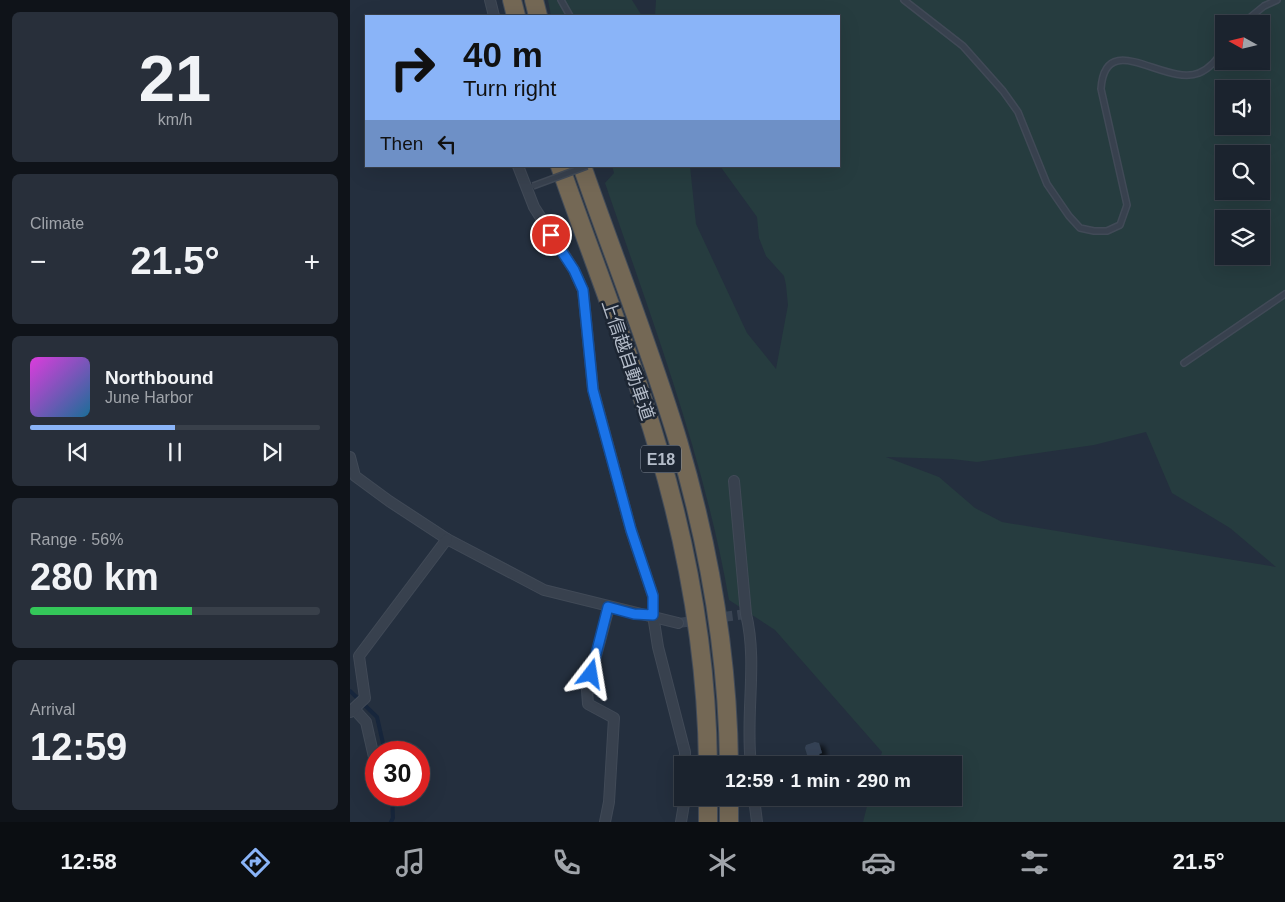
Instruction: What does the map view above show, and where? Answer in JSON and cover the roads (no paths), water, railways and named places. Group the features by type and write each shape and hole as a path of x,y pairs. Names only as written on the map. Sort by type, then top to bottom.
{"highway":[{"path":"512,0 516,15"},
{"path":"534,0 538,15"},
{"name":"上信越自動車道","path":"560,167 646,409 672,500 684,550 698,634 705,695 708,756"},
{"name":"上信越自動車道","path":"582,167 660,384 693,495 704,543 720,640 726,695 729,756"},
{"path":"708,806 708,822"},
{"path":"729,822 730,806"}],"street":[{"path":"490,0 494,15"},
{"path":"519,167 530,187 534,207 574,270 583,290 593,390 631,530 653,596 653,615 658,647 685,756"},
{"path":"350,457 355,476 389,501 447,539 544,590 634,614 653,615 678,623"},
{"path":"734,481 746,614 751,634 747,738 749,756"},
{"path":"370,741 366,722 352,711 365,698 359,656 447,539"},
{"path":"604,822 609,802 614,718 588,704 587,690 608,607"},
{"path":"680,822 683,806"},
{"path":"755,806 758,822"}],"lane":[{"path":"561,0 569,15"},
{"path":"904,0 963,46 986,70 1018,112 1052,192 1080,228 1094,231 1107,231 1120,225 1127,205 1101,89 1102,77 1106,69 1111,63 1120,60 1148,65 1170,75 1186,76 1199,73 1215,62"},
{"path":"1253,15 1264,6 1277,0"},
{"path":"530,187 584,167"},
{"path":"1184,363 1285,294"}],"waterway":[{"path":"350,691 377,717 382,741"},
{"path":"391,822 393,818 392,806"}],"tunnel":[{"path":"678,623 746,614"}]}
